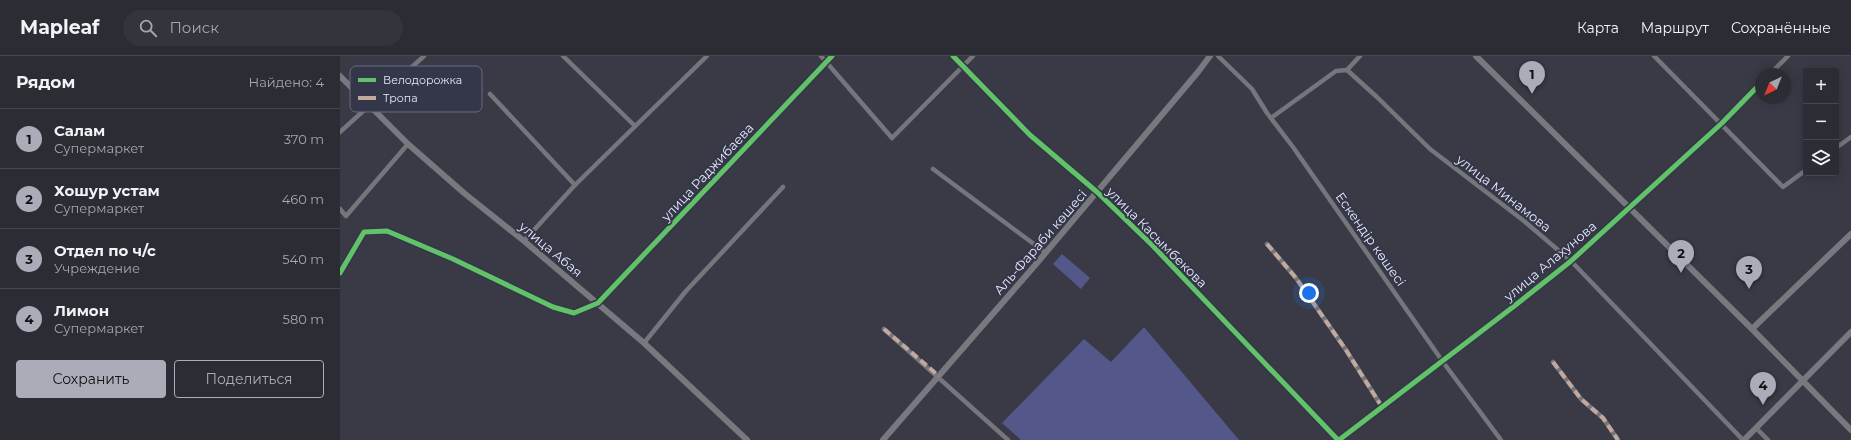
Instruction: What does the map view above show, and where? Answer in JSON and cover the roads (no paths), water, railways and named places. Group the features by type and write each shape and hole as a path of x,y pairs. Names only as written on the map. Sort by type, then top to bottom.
{"main road":[{"name":"Аль-Фараби көшесі","path":"883,440 1046,253 1210,56"},
{"path":"1476,56 1752,329 1851,430"},
{"name":"улица Абая","path":"340,76 350,86"},
{"name":"улица Абая","path":"376,112 408,144 464,193 524,241 644,343 747,440"},
{"path":"1752,329 1851,234"},
{"path":"1744,440 1851,332"}],"street":[{"path":"413,66 424,56"},
{"path":"563,56 635,126"},
{"path":"524,241 575,185 707,56"},
{"path":"821,56 827,61 892,138 973,56"},
{"name":"улица Раджибаева","path":"598,303 832,56"},
{"name":"улица Касымбекова","path":"953,56 1030,135 1097,192 1152,245 1339,440"},
{"name":"Ескендір көшесі","path":"1218,56 1252,89 1443,362 1501,440"},
{"path":"1271,118 1336,71 1347,70 1360,56"},
{"path":"1654,56 1722,123 1783,187 1803,172"},
{"path":"1776,68 1788,56"},
{"name":"улица Минамова","path":"1347,70 1430,149 1524,221 1571,261 1744,440"},
{"name":"улица Алахунова","path":"1339,440 1443,362 1571,261 1722,123 1755,89"},
{"path":"490,94 575,185"},
{"path":"340,132 363,112"},
{"path":"1839,146 1851,136"},
{"path":"340,208 346,216 408,144"},
{"path":"933,169 1046,253"},
{"path":"644,343 686,291 783,187"},
{"path":"340,273 364,232 387,231 453,259 553,307 574,313 598,303"},
{"path":"1266,244 1296,278 1346,350 1382,407"},
{"path":"884,329 1008,440"},
{"path":"1553,362 1581,398 1603,418 1618,440"},
{"path":"1756,428 1768,440"}],"place":[{"name":"Салам","path":"1532,94"},
{"name":"Хошур устам","path":"1681,273"},
{"name":"Отдел по ч/с","path":"1749,289"},
{"name":"Лимон","path":"1763,405"}]}
